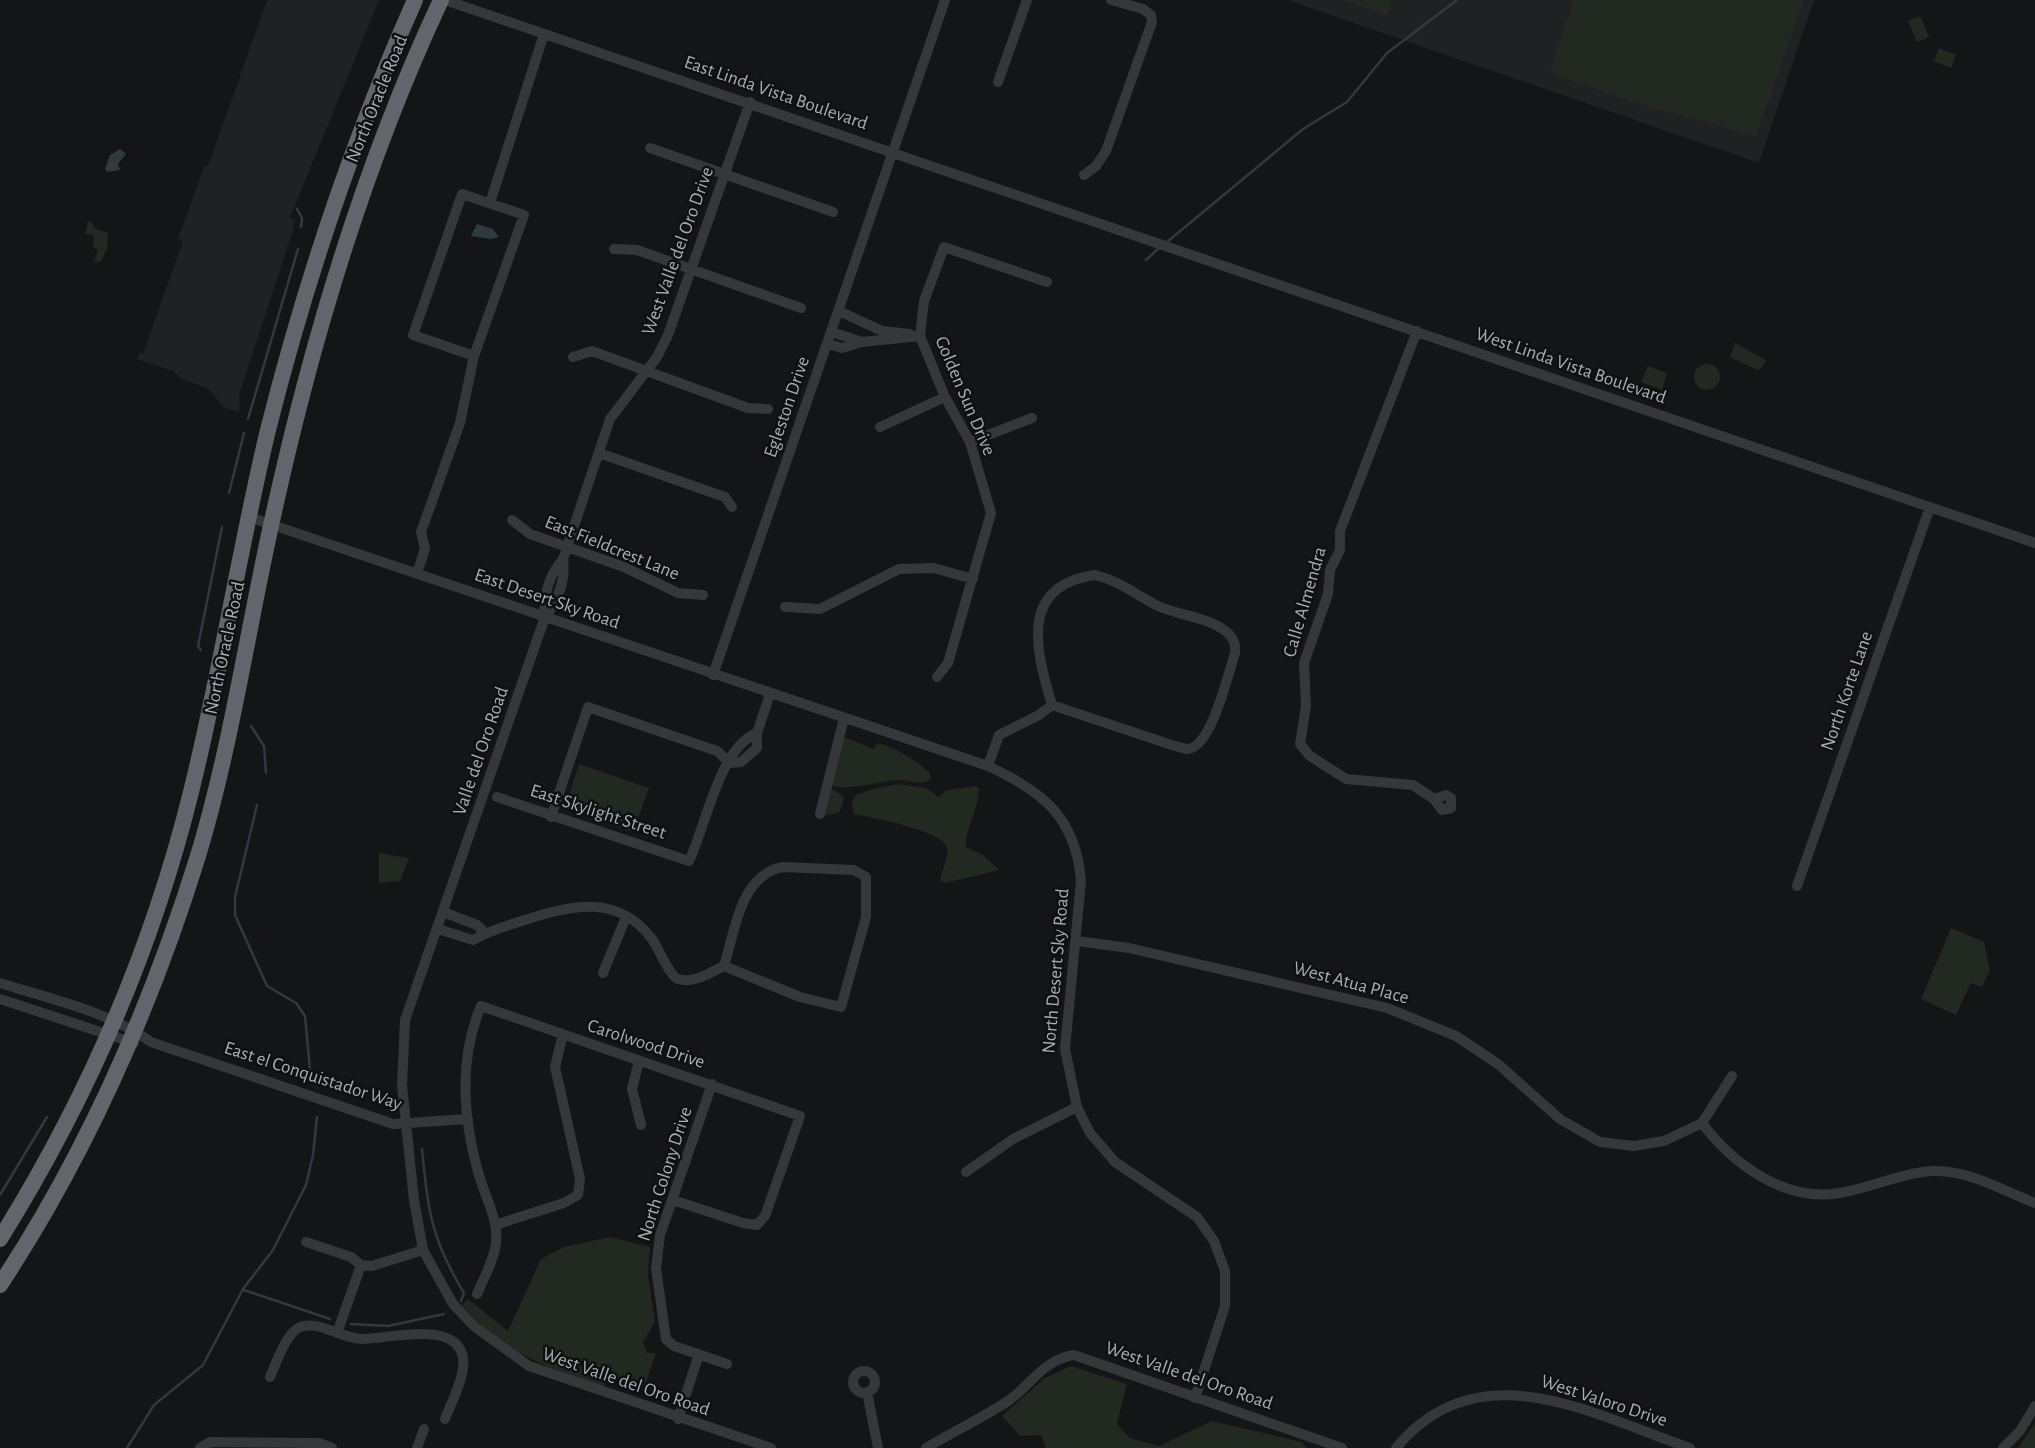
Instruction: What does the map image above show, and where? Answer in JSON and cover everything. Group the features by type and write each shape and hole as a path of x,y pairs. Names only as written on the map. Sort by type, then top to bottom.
{"highway":[{"name":"North Oracle Road","path":"0,1239 30,1191 86,1085 145,945 180,835 277,396 321,241 362,128 415,0"},
{"name":"North Oracle Road","path":"0,1285 48,1209 133,1037 176,922 219,780 271,523 316,339 380,142 443,0"},
{"path":"316,339 310,326 330,254 321,241"}],"street":[{"name":"East Linda Vista Boulevard","path":"443,0 1095,221"},
{"name":"Egleston Drive","path":"713,675 945,0"},
{"path":"998,82 1027,0"},
{"path":"1084,175 1096,166 1106,151 1152,22 1150,15 1143,9 1111,0"},
{"path":"490,203 544,34"},
{"name":"West Valle del Oro Drive","path":"545,617 543,602 554,569 563,559 613,412 663,346 750,102"},
{"path":"650,148 833,212"},
{"path":"417,573 425,549 421,532 460,423 474,356 524,215 462,194 413,335 474,356"},
{"name":"West Linda Vista Boulevard","path":"1095,221 2035,543"},
{"name":"Golden Sun Drive","path":"937,677 948,663 991,513 970,442 946,397 920,336 924,301 944,247 1047,282"},
{"path":"614,250 637,250 801,308"},
{"path":"839,312 882,331 920,336"},
{"path":"860,322 862,342"},
{"name":"Calle Almendra","path":"1417,331 1340,531 1340,550 1329,574 1328,594 1304,663 1306,706 1300,744 1328,769 1346,779 1413,785 1434,799"},
{"path":"832,332 862,342"},
{"path":"828,344 842,348 862,342 920,336"},
{"path":"573,356 592,351 748,408 768,409"},
{"path":"880,426 946,397"},
{"path":"970,442 1012,423 1032,418"},
{"path":"599,453 725,497 732,507"},
{"name":"North Korte Lane","path":"1797,886 1930,507"},
{"name":"East Desert Sky Road","path":"249,517 839,717"},
{"name":"East Fieldcrest Lane","path":"512,520 530,534 624,567 678,593 704,596"},
{"path":"785,607 820,609 900,569 934,568 973,579"},
{"path":"1095,575 1117,580 1160,607 1221,628 1236,644 1209,731 1201,743 1188,749 1052,705 1041,672 1036,639 1042,606 1057,589 1078,578 1095,575"},
{"name":"Valle del Oro Road","path":"449,896 545,617"},
{"path":"551,817 588,707 717,751 730,763 741,762 757,748 757,733 770,694"},
{"path":"988,766 999,735 1039,716 1052,705"},
{"path":"820,814 839,717"},
{"name":"North Desert Sky Road","path":"839,717 988,766 1041,794 1070,835 1079,854 1081,881 1065,1049 1077,1107 1090,1133 1105,1152 1141,1182 1187,1208 1205,1227 1218,1249 1225,1271 1225,1306 1195,1398"},
{"name":"East Skylight Street","path":"497,797 551,817 566,818 689,860 716,788 730,763"},
{"path":"438,929 473,940 485,933 567,906 596,906 626,917 652,938 671,975 678,979 696,979 724,966 749,890 764,874 783,867 854,870 866,877 866,917 841,1007 800,997 724,966"},
{"name":"West Valle del Oro Road","path":"449,896 405,1020 401,1052 404,1125 423,1250 453,1304 475,1328 529,1366 758,1447 771,1448"},
{"path":"443,912 477,925 485,933"},
{"path":"603,973 626,917"},
{"name":"West Atua Place","path":"1077,941 1140,951 1387,1008 1456,1036 1497,1064 1560,1119 1600,1142 1634,1146 1664,1141 1702,1123"},
{"path":"0,983 133,1037"},
{"path":"0,999 110,1028"},
{"name":"Carolwood Drive","path":"468,1119 464,1068 471,1030 481,1006 800,1116 765,1216 758,1227 673,1200"},
{"path":"495,1225 580,1196 580,1179 555,1067 563,1034"},
{"name":"East el Conquistador Way","path":"133,1037 393,1124 468,1119"},
{"path":"639,1061 632,1088 641,1125"},
{"path":"1731,1076 1702,1123 1738,1162 1765,1178 1798,1191 1835,1194 1900,1176 1935,1171 1959,1174 2035,1203"},
{"name":"North Colony Drive","path":"712,1084 660,1235 656,1268 666,1342 727,1364"},
{"path":"966,1172 1024,1133 1077,1107"},
{"path":"468,1119 478,1172 495,1225 493,1256 477,1294"},
{"path":"306,1242 351,1256 361,1265 372,1266 423,1250"},
{"path":"337,1333 361,1265"},
{"path":"270,1377 291,1335 298,1328 312,1326 358,1339 426,1333 444,1337 459,1346 464,1360 445,1419"},
{"path":"678,1419 699,1354"},
{"name":"West Valle del Oro Road","path":"926,1448 1024,1390 1042,1368 1058,1357 1074,1354 1342,1448"},
{"path":"867,1392 878,1448"},
{"name":"West Valoro Drive","path":"1396,1448 1426,1421 1451,1406 1479,1397 1506,1394 1537,1395 1690,1448"},
{"path":"2003,1448 2020,1431 2035,1406"},
{"path":"418,1448 424,1429"},
{"path":"200,1448 210,1441 319,1443 332,1448"}],"shaded area":[{"path":"267,0 379,0 290,218 295,220 294,227 240,392 239,412 223,407 209,389 182,379 173,371 137,359 139,353 143,354 183,241 178,239 204,167 208,166"},
{"path":"1287,0 1814,0 1759,163"},
{"path":"1343,0 1392,0 1387,15"},
{"path":"1574,0 1804,0 1756,136 1636,103 1555,75 1551,67"},
{"path":"1920,16 1929,37 1917,42 1908,21"},
{"path":"1939,48 1956,55 1951,68 1934,61"},
{"path":"120,149 126,154 118,164 120,170 107,172 105,169 110,155"},
{"path":"88,221 92,222 94,228 108,233 107,249 101,262 94,261 98,250 93,248 94,235 85,234"},
{"path":"477,224 493,229 499,237 491,239 471,236"},
{"path":"1735,343 1766,360 1762,368 1757,370 1730,357"},
{"path":"1707,364 1716,368 1720,377 1716,386 1707,390 1698,386 1694,377 1698,368"},
{"path":"1648,366 1667,373 1662,390 1641,382"},
{"path":"844,737 874,749 877,743 891,747 930,773 931,778 920,783 899,780 857,787 832,786"},
{"path":"579,764 649,788 633,832 570,810 566,805"},
{"path":"898,784 926,788 939,797 947,790 976,786 979,789 977,804 967,834 966,847 983,855 999,870 945,883 940,880 947,850 942,841 920,830 854,814 852,801 856,795"},
{"path":"831,788 844,797 840,812 825,816"},
{"path":"379,853 409,858 400,881 379,883"},
{"path":"1951,928 1984,942 1990,970 1982,987 1971,983 1956,1015 1921,999"},
{"path":"610,1237 650,1247 648,1275 655,1322 643,1342 647,1353 656,1353 645,1385 611,1380 608,1376 604,1387 544,1365 493,1335 462,1305 468,1299 508,1331 541,1259 564,1247"},
{"path":"1071,1366 1127,1384 1117,1424 1130,1438 1159,1446 1212,1421 1302,1442 1306,1448 1046,1448 1041,1435 1020,1436 1002,1416 1045,1378"},
{"path":"2035,1422 2035,1448 2018,1448"}],"waterway":[{"path":"1167,242 1303,129 1347,102 1387,53 1457,0"},
{"path":"297,209 302,218 301,227"},
{"path":"1146,260 1159,248"},
{"path":"248,419 298,249"},
{"path":"229,493 244,433"},
{"path":"201,650 198,646 222,527"},
{"path":"251,726 264,746 266,773"},
{"path":"257,805 235,897 235,915 267,986 296,1003 305,1016 311,1081"},
{"path":"0,1195 47,1117"},
{"path":"127,1448 154,1405 203,1365 243,1289 273,1250 306,1185 313,1155 317,1117"},
{"path":"422,1149 433,1224 444,1256 464,1293 461,1301"},
{"path":"244,1290 330,1319"},
{"path":"351,1324 388,1326 444,1314"}]}
